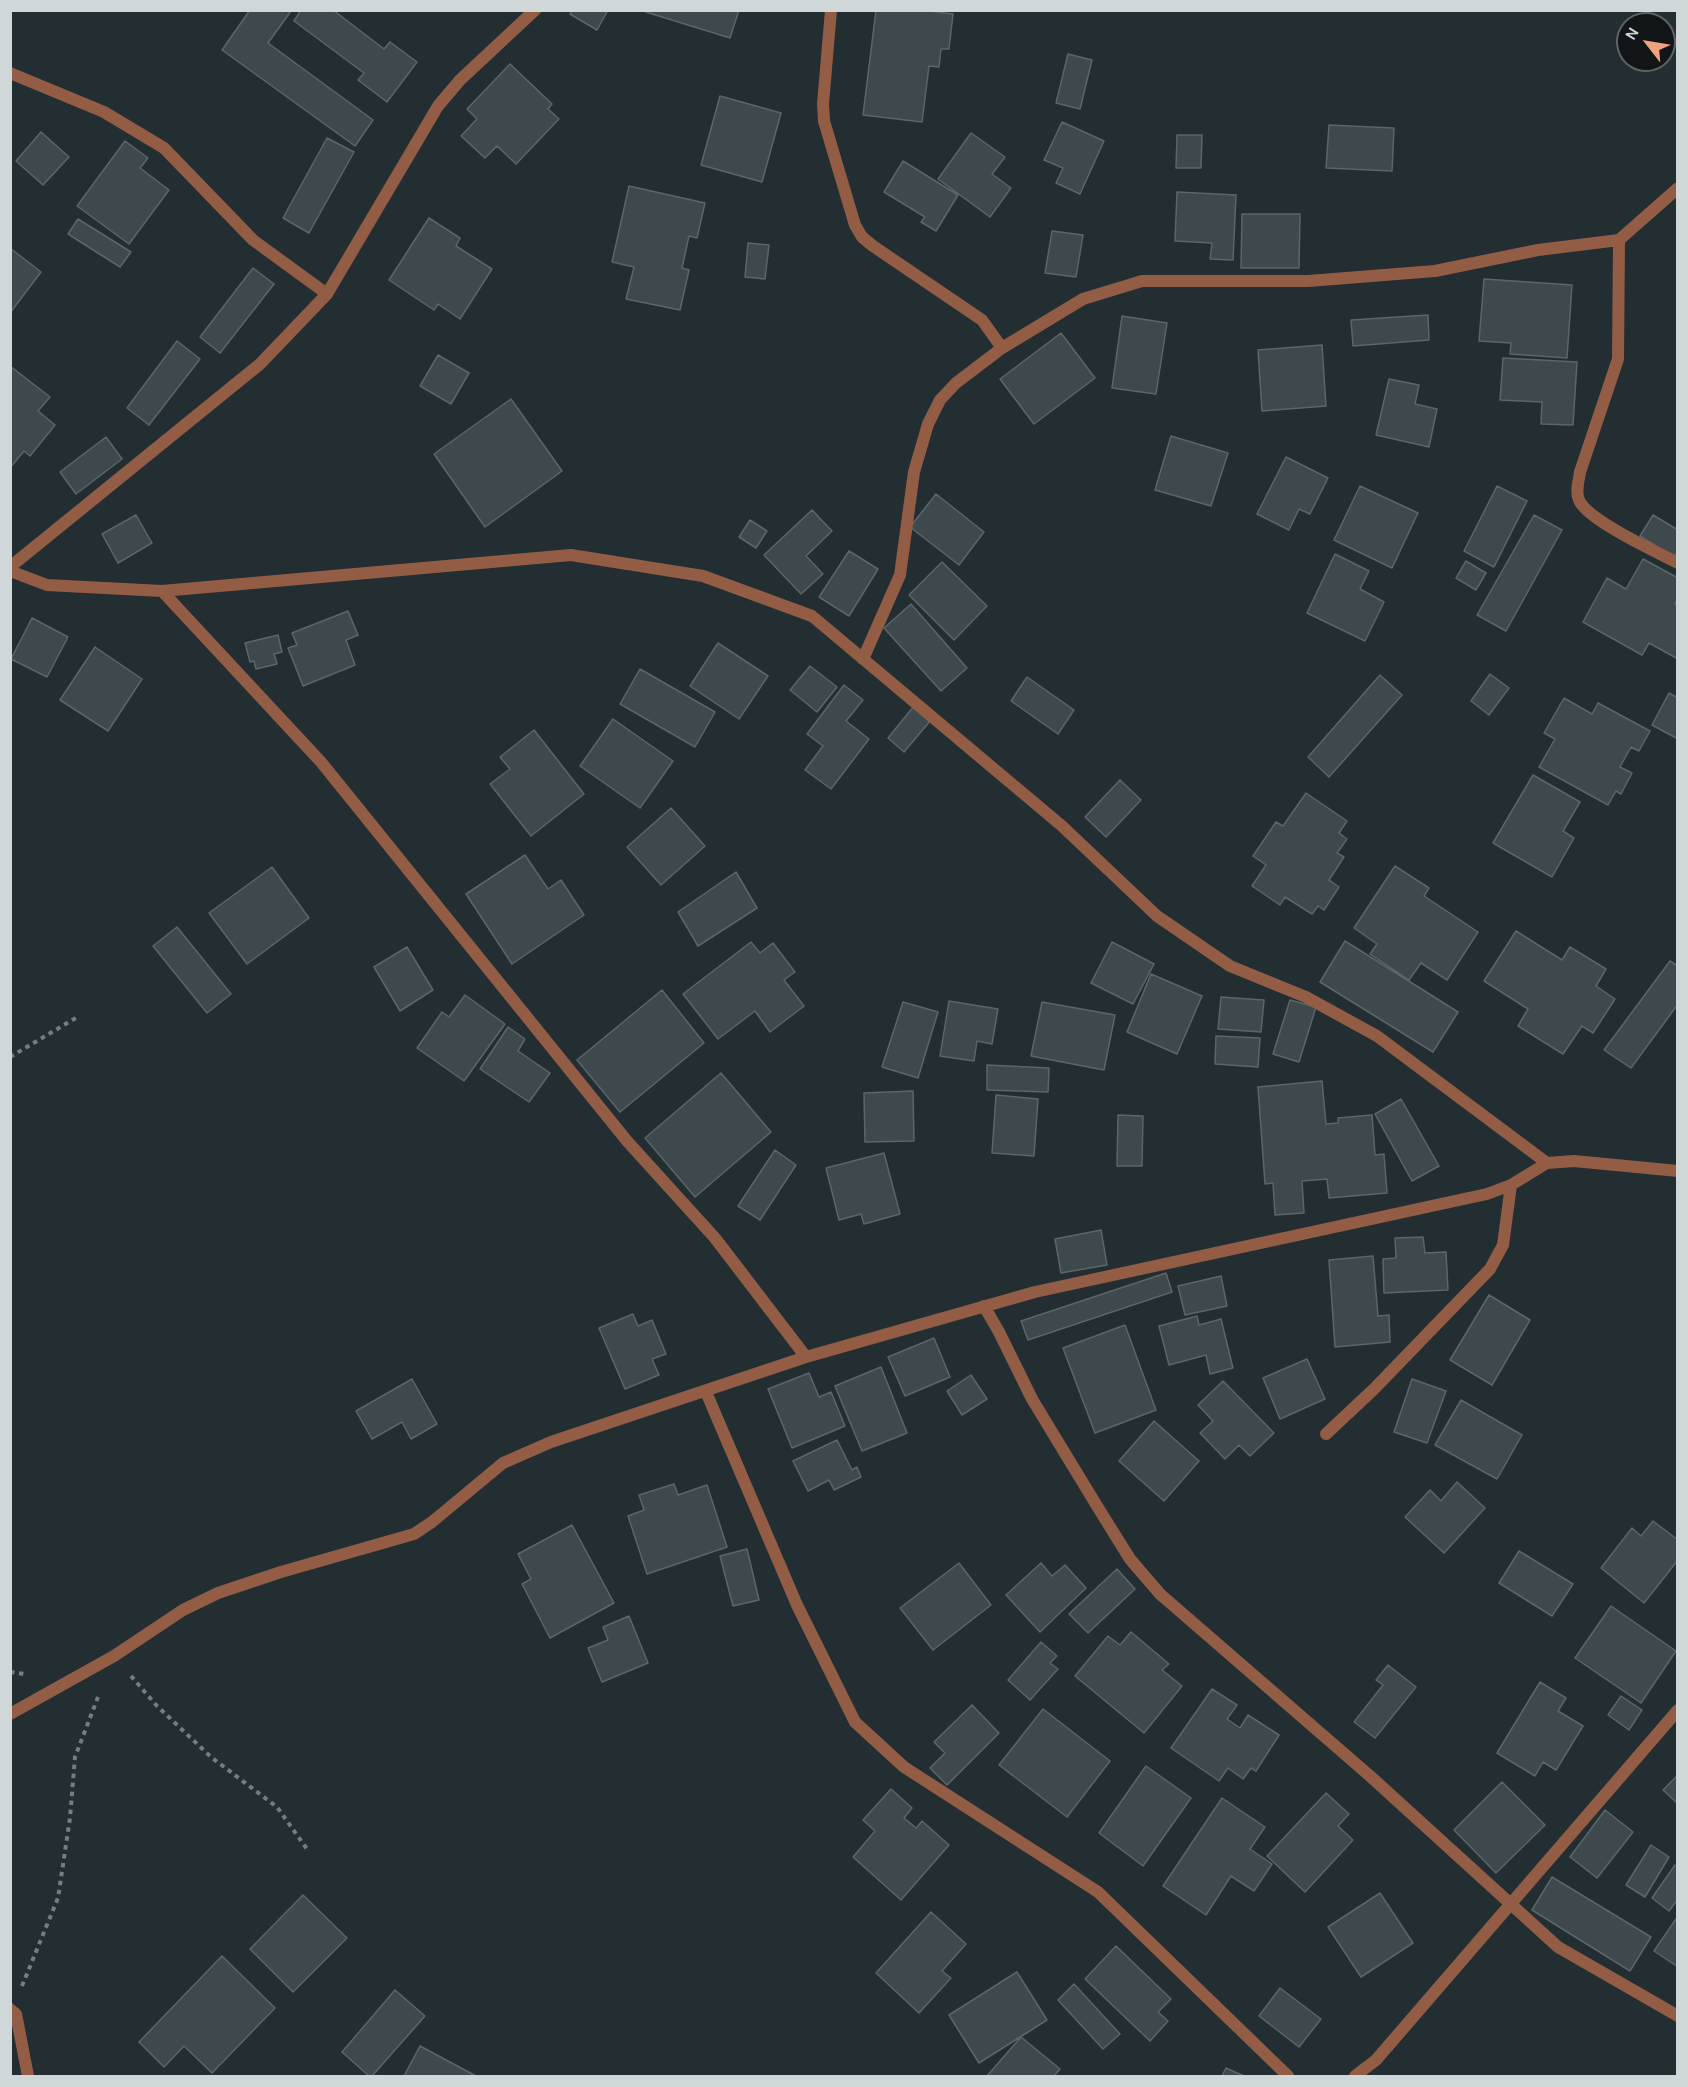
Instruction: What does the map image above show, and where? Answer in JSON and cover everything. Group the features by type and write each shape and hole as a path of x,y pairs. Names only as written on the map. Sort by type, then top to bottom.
{"street":[{"path":"535,10 460,80 438,106 327,294 260,364 10,569 47,585 162,591 571,555 704,576 812,616 1062,826 1157,916 1230,966 1306,997 1377,1036 1547,1163"},
{"path":"831,10 823,104 824,121 855,225 862,237 873,246 982,321 1002,348"},
{"path":"10,73 104,112 164,148 254,240 327,294"},
{"path":"863,659 900,576 914,472 928,424 940,400 956,383 1002,348 1083,299 1142,281 1308,281 1435,271 1538,250 1619,240 1677,188"},
{"path":"1619,240 1618,359 1580,472 1577,489 1579,500 1594,516 1677,563"},
{"path":"162,591 321,762 627,1141 715,1238 806,1357"},
{"path":"10,1714 114,1656 183,1610 218,1593 281,1572 414,1534 432,1522 503,1463 541,1446 806,1357 1046,1290 1487,1194 1510,1185 1547,1163 1574,1161 1677,1171"},
{"path":"1326,1434 1382,1381 1490,1269 1503,1245 1510,1185"},
{"path":"984,1306 1032,1399 1085,1488 1130,1559 1160,1594 1370,1776 1508,1904 1558,1947 1677,2016"},
{"path":"706,1392 797,1605 855,1722 904,1767 1098,1892 1288,2076"},
{"path":"1355,2076 1376,2060 1677,1710"},
{"path":"13,2012 28,2076"}],"path":[{"path":"10,1056 79,1016"},
{"path":"13,2012 23,1981 58,1898 70,1818 75,1757 114,1656 156,1706 211,1757 277,1807 306,1849"}],"building":[{"path":"250,10 291,11 268,43 373,120 355,146 222,50"},
{"path":"301,10 333,10 384,49 390,42 417,62 387,102 358,80 364,73 294,21"},
{"path":"573,10 608,10 597,30 570,14"},
{"path":"647,10 739,10 730,38 646,12"},
{"path":"876,10 921,10 953,14 949,49 941,49 939,67 929,66 922,122 863,115"},
{"path":"1068,54 1092,60 1080,109 1056,103"},
{"path":"510,64 552,104 548,109 559,119 516,164 497,146 485,158 461,136 477,119 467,109"},
{"path":"720,96 781,113 762,182 701,165"},
{"path":"1062,122 1104,141 1080,194 1056,183 1063,168 1044,160"},
{"path":"1329,125 1394,128 1392,171 1326,168"},
{"path":"41,132 69,157 43,185 16,161"},
{"path":"971,133 1005,157 992,174 1011,188 990,217 938,179"},
{"path":"1177,135 1202,135 1201,168 1176,168"},
{"path":"327,138 354,152 309,233 283,218"},
{"path":"125,141 148,158 140,168 169,190 129,244 77,206"},
{"path":"903,161 958,195 936,231 921,222 925,217 884,192"},
{"path":"629,186 705,203 697,238 689,236 682,268 689,270 680,310 626,299 634,267 612,262"},
{"path":"1177,192 1236,195 1233,260 1210,259 1212,243 1175,241"},
{"path":"1242,214 1300,214 1299,268 1241,268"},
{"path":"429,218 460,238 456,246 492,269 460,319 438,304 434,310 389,280"},
{"path":"78,219 131,252 120,267 68,234"},
{"path":"1052,231 1083,235 1076,277 1045,273"},
{"path":"748,243 769,245 765,279 745,277"},
{"path":"10,248 41,272 10,313"},
{"path":"253,268 274,284 220,353 200,337"},
{"path":"1484,279 1572,285 1567,358 1510,354 1511,343 1479,341"},
{"path":"1428,315 1429,340 1353,346 1351,320"},
{"path":"1122,316 1167,323 1156,394 1112,388"},
{"path":"1061,333 1095,378 1034,424 1000,379"},
{"path":"177,341 200,359 149,425 127,408"},
{"path":"1322,345 1326,406 1262,411 1258,350"},
{"path":"438,355 469,373 451,404 420,386"},
{"path":"1503,358 1577,362 1573,425 1541,424 1542,402 1500,400"},
{"path":"10,366 50,397 38,411 55,425 30,456 24,451 10,468"},
{"path":"1389,379 1419,385 1415,404 1437,409 1429,447 1376,435"},
{"path":"511,399 562,471 485,527 434,454"},
{"path":"1171,436 1228,453 1211,506 1155,490"},
{"path":"106,437 122,459 76,494 60,472"},
{"path":"1286,457 1328,478 1310,514 1299,509 1289,530 1257,514"},
{"path":"1360,486 1418,513 1392,568 1334,540"},
{"path":"1497,486 1527,501 1494,567 1464,551"},
{"path":"936,494 984,532 959,565 910,527"},
{"path":"812,510 832,531 806,556 823,574 801,594 764,555"},
{"path":"136,515 152,543 118,563 102,534"},
{"path":"1534,515 1562,530 1506,631 1477,615"},
{"path":"1653,515 1678,530 1678,551 1674,557 1640,536"},
{"path":"750,520 767,531 756,548 739,537"},
{"path":"849,551 878,569 849,616 819,597"},
{"path":"1335,554 1369,571 1360,589 1384,602 1365,641 1307,613"},
{"path":"1643,559 1678,578 1678,599 1675,604 1678,605 1678,659 1649,643 1642,655 1583,622 1607,578 1626,589"},
{"path":"1466,561 1486,573 1476,590 1456,578"},
{"path":"942,562 987,606 954,640 909,595"},
{"path":"911,604 967,668 941,691 884,628"},
{"path":"348,611 358,635 346,640 355,665 303,686 288,648 297,645 292,633"},
{"path":"32,618 68,637 47,677 11,659"},
{"path":"278,635 282,652 274,654 277,664 256,669 254,661 250,662 245,643"},
{"path":"718,643 768,676 739,719 690,686"},
{"path":"95,647 142,679 108,731 60,700"},
{"path":"810,666 837,687 817,712 790,690"},
{"path":"640,669 715,712 695,747 620,704"},
{"path":"1490,674 1509,688 1489,715 1471,701"},
{"path":"1380,675 1402,695 1329,777 1308,757"},
{"path":"1027,677 1074,710 1058,734 1011,701"},
{"path":"844,685 863,700 846,721 869,739 831,789 805,770 823,746 807,734"},
{"path":"1669,693 1678,698 1678,739 1652,725"},
{"path":"1564,698 1592,714 1598,703 1650,731 1639,751 1631,747 1620,767 1632,773 1621,794 1616,791 1608,805 1539,767 1555,739 1544,733"},
{"path":"914,706 931,720 904,752 888,738"},
{"path":"613,719 673,761 640,808 580,766"},
{"path":"534,730 584,794 531,836 490,784 510,769 500,757"},
{"path":"1533,775 1580,802 1563,831 1574,838 1552,877 1493,843"},
{"path":"1120,780 1141,800 1106,837 1085,817"},
{"path":"1306,793 1347,821 1339,833 1347,839 1337,853 1344,857 1329,880 1339,887 1324,910 1318,906 1312,914 1285,897 1280,905 1252,886 1266,865 1253,856 1276,822 1283,826"},
{"path":"671,808 705,846 661,885 627,847"},
{"path":"525,855 548,889 561,880 584,915 512,964 466,894"},
{"path":"1395,866 1429,888 1424,896 1478,932 1447,980 1421,963 1409,980 1370,954 1377,944 1354,928"},
{"path":"272,867 309,918 247,964 209,913"},
{"path":"736,872 757,908 698,946 678,912"},
{"path":"177,927 231,994 207,1013 153,946"},
{"path":"1516,931 1562,960 1570,947 1606,969 1596,986 1615,999 1593,1033 1582,1026 1563,1054 1518,1026 1528,1009 1484,981"},
{"path":"1345,941 1458,1012 1433,1052 1320,982"},
{"path":"751,942 760,953 773,943 795,972 784,980 804,1006 770,1032 755,1011 718,1039 683,994"},
{"path":"1112,942 1154,964 1133,1004 1091,983"},
{"path":"407,947 433,990 400,1011 374,967"},
{"path":"1670,961 1678,966 1678,1004 1631,1068 1604,1050"},
{"path":"1151,974 1202,996 1177,1054 1127,1032"},
{"path":"662,990 704,1043 620,1112 577,1060"},
{"path":"465,995 505,1024 464,1081 417,1048 442,1012 449,1017"},
{"path":"1221,997 1264,1000 1261,1032 1218,1029"},
{"path":"1290,1000 1316,1007 1299,1062 1273,1054"},
{"path":"949,1001 998,1009 992,1044 977,1041 974,1061 940,1056"},
{"path":"903,1002 938,1012 918,1078 882,1067"},
{"path":"1042,1002 1115,1015 1104,1070 1031,1056"},
{"path":"508,1027 525,1039 518,1051 550,1073 529,1102 480,1069"},
{"path":"1216,1036 1260,1038 1258,1067 1215,1064"},
{"path":"987,1065 1049,1068 1048,1092 987,1090"},
{"path":"721,1073 771,1132 695,1197 645,1138"},
{"path":"1322,1081 1326,1124 1338,1123 1338,1118 1372,1115 1375,1155 1384,1154 1387,1193 1329,1198 1327,1179 1302,1181 1304,1213 1275,1215 1273,1183 1265,1184 1258,1087"},
{"path":"913,1091 914,1141 865,1142 864,1093"},
{"path":"996,1095 1038,1099 1034,1156 992,1153"},
{"path":"1401,1099 1439,1166 1412,1181 1375,1114"},
{"path":"1118,1115 1143,1116 1142,1166 1117,1166"},
{"path":"775,1150 796,1165 760,1220 738,1206"},
{"path":"884,1153 900,1214 864,1224 861,1214 839,1220 826,1168"},
{"path":"1101,1230 1107,1265 1061,1273 1055,1239"},
{"path":"1423,1237 1425,1253 1446,1252 1448,1290 1384,1293 1383,1259 1396,1258 1395,1238"},
{"path":"1373,1256 1378,1316 1389,1315 1390,1342 1335,1347 1329,1260"},
{"path":"1166,1273 1172,1292 1028,1340 1021,1321"},
{"path":"1221,1276 1227,1306 1185,1315 1178,1286"},
{"path":"1489,1295 1530,1320 1492,1385 1450,1360"},
{"path":"633,1314 638,1326 652,1320 666,1354 652,1359 659,1375 625,1389 599,1328"},
{"path":"1197,1316 1199,1325 1221,1319 1233,1368 1210,1374 1206,1355 1169,1365 1159,1326"},
{"path":"1125,1325 1156,1410 1095,1433 1063,1348"},
{"path":"934,1338 950,1377 905,1396 888,1357"},
{"path":"1307,1359 1325,1399 1280,1419 1263,1378"},
{"path":"881,1367 907,1433 862,1451 835,1386"},
{"path":"809,1373 819,1397 831,1392 845,1426 792,1448 768,1389"},
{"path":"971,1375 987,1399 962,1415 947,1391"},
{"path":"412,1379 437,1424 411,1439 402,1422 372,1439 356,1411"},
{"path":"1412,1379 1446,1391 1427,1443 1394,1432"},
{"path":"1223,1381 1274,1433 1250,1456 1239,1445 1225,1459 1200,1433 1213,1421 1198,1405"},
{"path":"1461,1400 1522,1435 1497,1479 1435,1445"},
{"path":"1154,1421 1199,1461 1164,1501 1119,1461"},
{"path":"837,1440 852,1470 857,1467 861,1477 834,1490 829,1480 808,1491 793,1461"},
{"path":"1457,1482 1485,1508 1444,1553 1405,1517 1430,1490 1441,1501"},
{"path":"674,1484 678,1495 707,1485 727,1547 647,1574 628,1516 644,1510 639,1495"},
{"path":"1653,1521 1678,1540 1678,1560 1644,1603 1601,1568 1632,1528 1641,1536"},
{"path":"572,1525 614,1603 550,1638 522,1584 531,1579 518,1554"},
{"path":"747,1549 759,1600 733,1606 720,1556"},
{"path":"1519,1551 1573,1584 1552,1616 1499,1583"},
{"path":"959,1563 991,1605 933,1650 900,1608"},
{"path":"1041,1563 1052,1576 1065,1565 1086,1588 1040,1632 1006,1595"},
{"path":"1117,1569 1135,1589 1088,1633 1069,1614"},
{"path":"1611,1606 1676,1651 1641,1703 1575,1658"},
{"path":"629,1616 648,1663 602,1682 588,1648 608,1640 603,1627"},
{"path":"1131,1632 1169,1664 1162,1670 1182,1686 1144,1733 1075,1676 1108,1636 1120,1645"},
{"path":"1041,1642 1057,1656 1050,1663 1058,1669 1030,1700 1008,1680"},
{"path":"1388,1665 1416,1687 1375,1738 1354,1722 1383,1685 1376,1680"},
{"path":"1540,1682 1566,1698 1558,1711 1583,1726 1556,1770 1543,1762 1535,1776 1497,1753"},
{"path":"1212,1689 1237,1705 1227,1719 1240,1728 1248,1715 1279,1735 1256,1771 1251,1768 1243,1779 1228,1768 1219,1781 1171,1748"},
{"path":"1621,1696 1642,1710 1629,1730 1608,1715"},
{"path":"972,1705 999,1733 947,1785 930,1768 945,1753 934,1742"},
{"path":"1043,1709 1110,1761 1067,1817 999,1765"},
{"path":"1146,1766 1191,1798 1143,1866 1099,1833"},
{"path":"1678,1775 1678,1804 1663,1790"},
{"path":"1502,1782 1545,1825 1496,1873 1454,1830"},
{"path":"891,1789 912,1808 904,1818 916,1828 922,1821 949,1845 901,1900 853,1857 875,1831 863,1820"},
{"path":"1326,1793 1349,1814 1338,1826 1353,1840 1305,1892 1267,1856"},
{"path":"1222,1798 1265,1827 1250,1849 1272,1864 1254,1891 1231,1876 1206,1915 1163,1886"},
{"path":"1605,1810 1633,1832 1597,1878 1570,1857"},
{"path":"1651,1845 1669,1857 1645,1897 1626,1885"},
{"path":"1675,1865 1678,1867 1678,1899 1669,1911 1652,1898"},
{"path":"1552,1877 1651,1937 1630,1971 1532,1910"},
{"path":"1380,1893 1413,1943 1361,1977 1328,1927"},
{"path":"303,1895 347,1938 293,1992 250,1949"},
{"path":"931,1912 966,1944 942,1971 951,1978 919,2013 876,1973"},
{"path":"1678,1916 1678,1967 1654,1951"},
{"path":"1116,1946 1171,1999 1158,2012 1168,2021 1150,2041 1085,1979"},
{"path":"222,1956 275,2008 212,2073 184,2046 164,2067 139,2042"},
{"path":"1017,1972 1047,2020 979,2063 949,2015"},
{"path":"1074,1984 1120,2034 1103,2049 1058,2000"},
{"path":"1280,1988 1321,2019 1299,2047 1259,2016"},
{"path":"395,1990 425,2016 372,2076 369,2076 342,2052"},
{"path":"1021,2037 1060,2069 1054,2076 987,2076"},
{"path":"420,2046 476,2076 404,2076"},
{"path":"1226,2068 1244,2076 1222,2076"}]}
